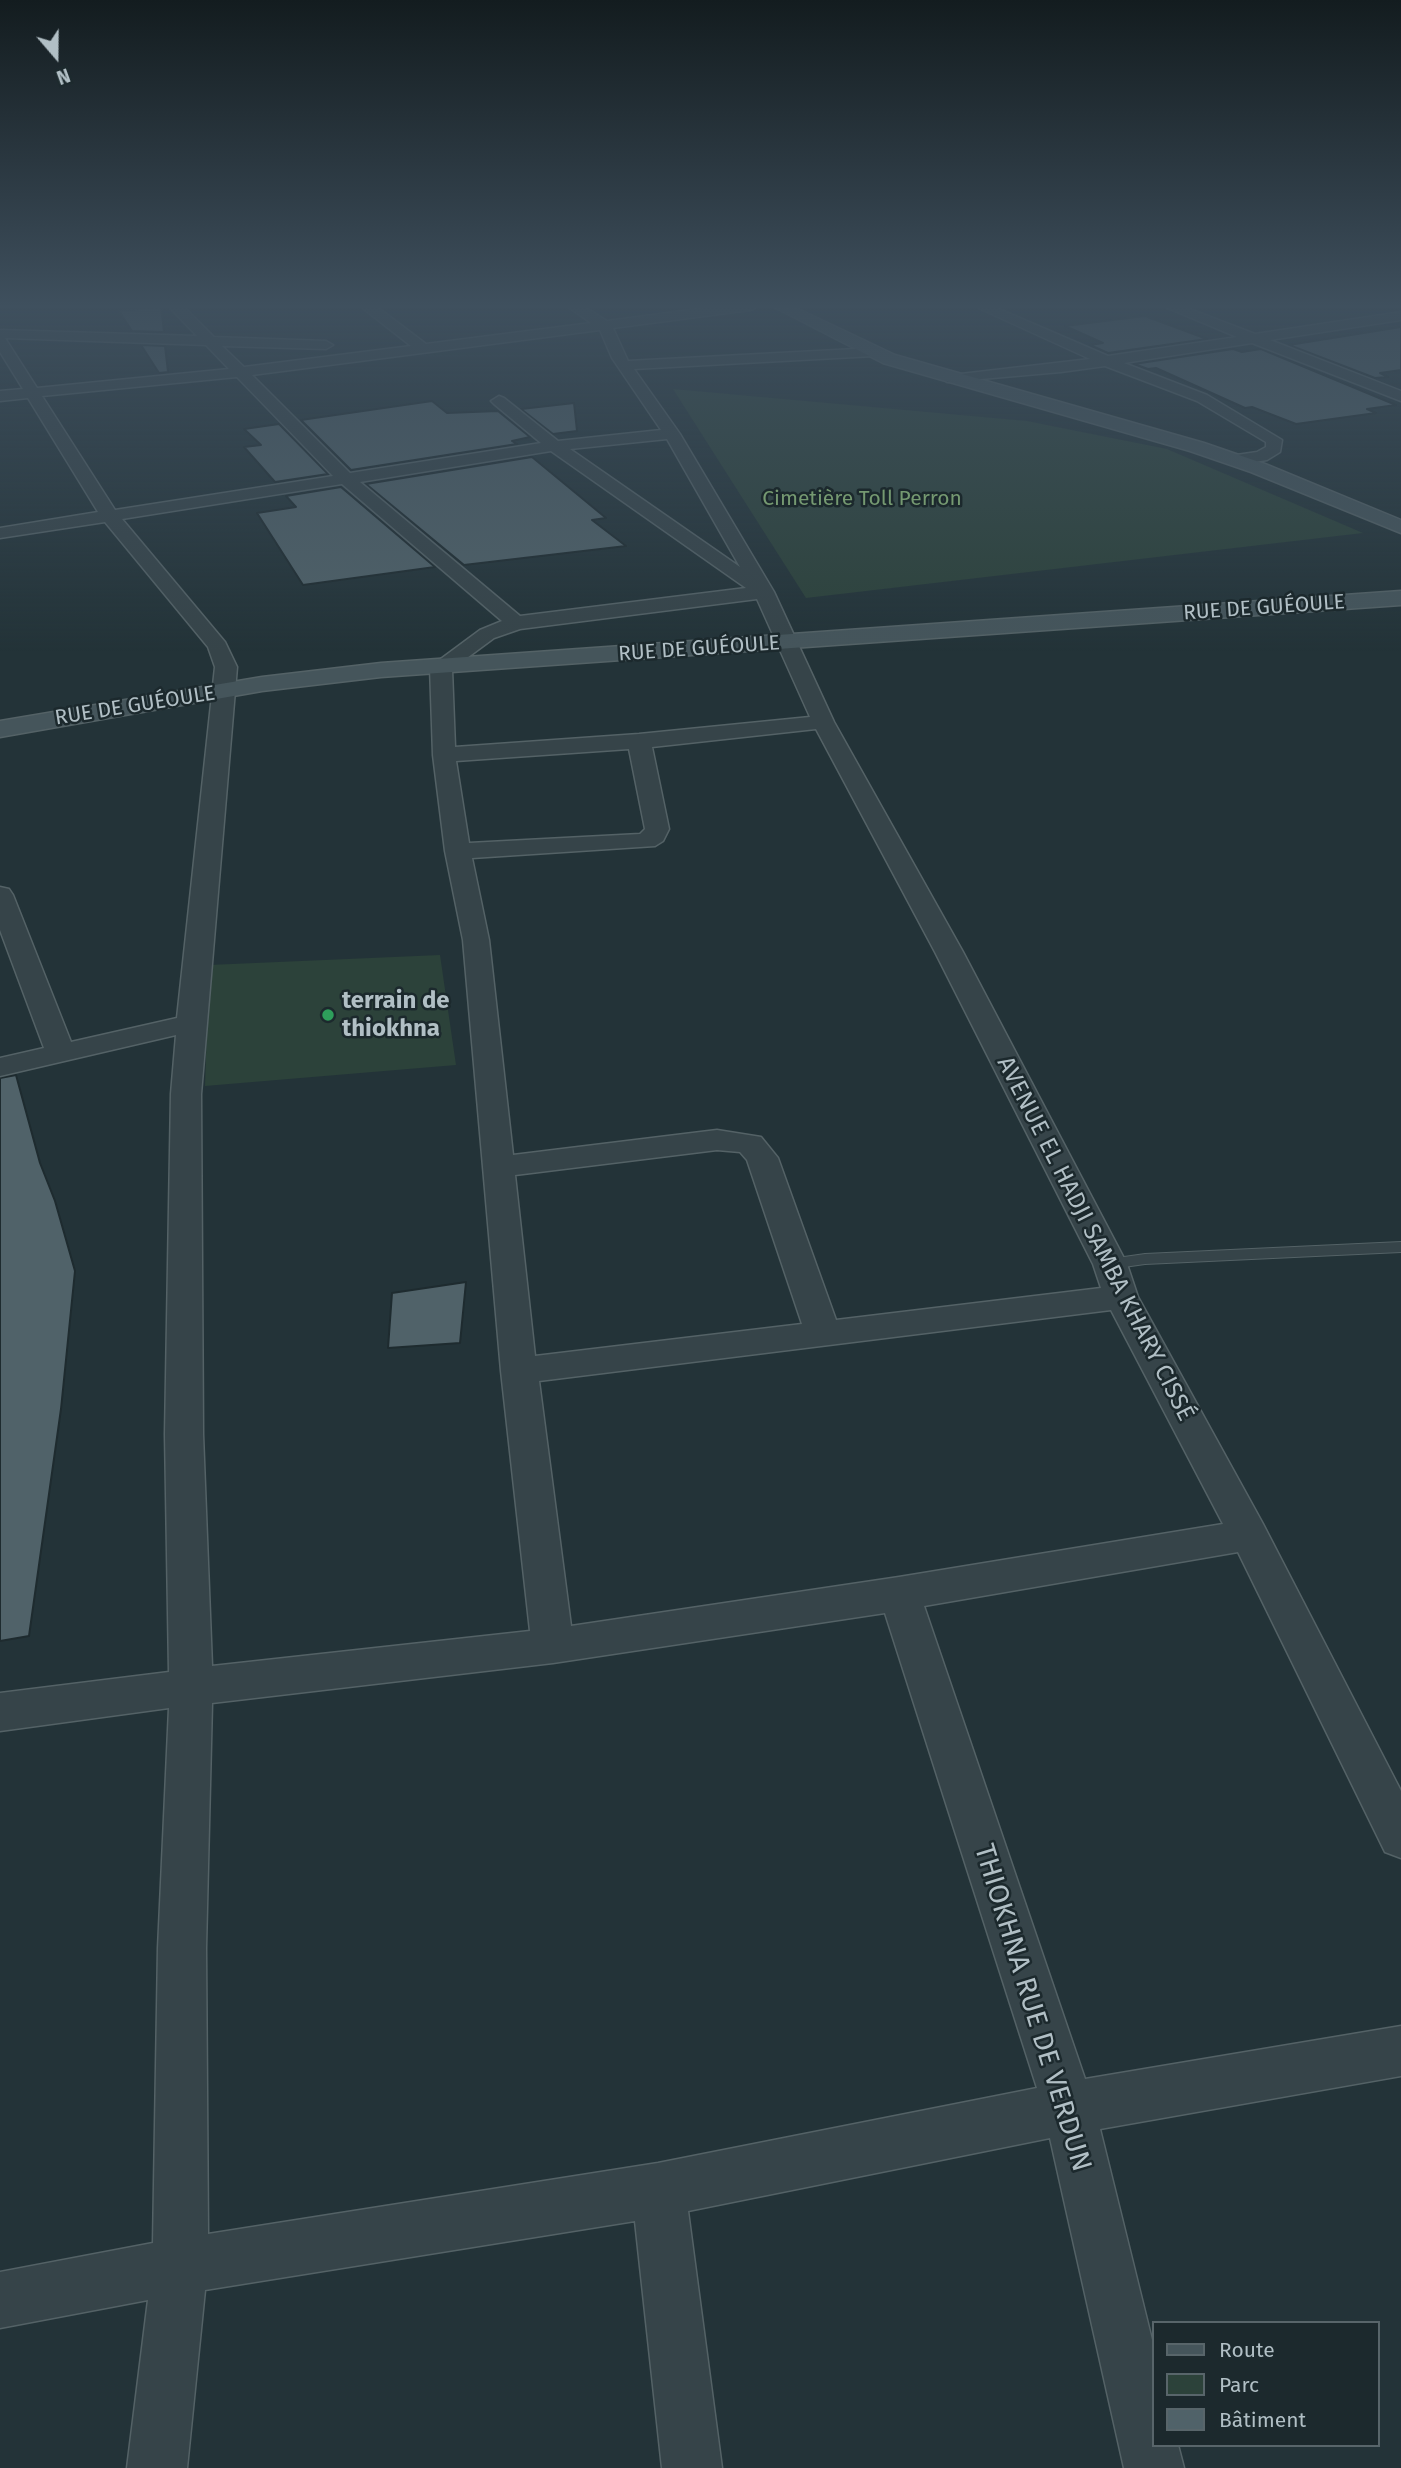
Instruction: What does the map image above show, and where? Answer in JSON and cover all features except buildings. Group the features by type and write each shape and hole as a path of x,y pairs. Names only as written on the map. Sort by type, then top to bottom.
{"main road":[{"path":"1107,421 1236,460 1401,527"},
{"name":"RUE DE GUÉOULE","path":"0,729 262,684 381,670 1401,598"}],"street":[{"path":"52,421 109,515 218,646 226,667 186,1094 184,1434 191,1687 182,1948 180,2266 157,2468"},
{"path":"290,421 344,477 516,623"},
{"path":"524,421 554,446 764,592"},
{"name":"AVENUE EL HADJI SAMBA KHARY CISSÉ","path":"664,421 764,592 823,722 949,952 1110,1264 1121,1297 1249,1535 1401,1837"},
{"path":"1236,460 1261,456 1273,449 1274,440 1242,421"},
{"path":"0,533 554,446 673,434"},
{"path":"553,1646 519,1371 476,940 458,851 444,755 441,667 487,634 516,623 764,592"},
{"path":"444,755 639,741 823,722"},
{"path":"458,851 646,841 654,836 657,829 639,741"},
{"path":"0,895 60,1052"},
{"path":"0,1067 191,1023"},
{"path":"500,1167 717,1140 750,1144 762,1158 824,1335"},
{"path":"519,1371 1121,1297"},
{"path":"0,1712 191,1687 553,1646 899,1594 1249,1535"},
{"name":"THIOKHNA RUE DE VERDUN","path":"899,1594 1069,2108 1154,2468"},
{"path":"0,2300 180,2266 658,2190 1069,2108 1401,2051"},
{"path":"658,2190 692,2468"}],"lane":[{"path":"1110,1264 1145,1259 1401,1247"}],"green space":[{"name":"Cimetière Toll Perron","path":"693,421 1028,421 1167,449 1363,533 806,598"},
{"name":"terrain de thiokhna","path":"440,955 456,1065 205,1086 209,965"}],"place":[{"name":"terrain de thiokhna","path":"328,1015"}]}
